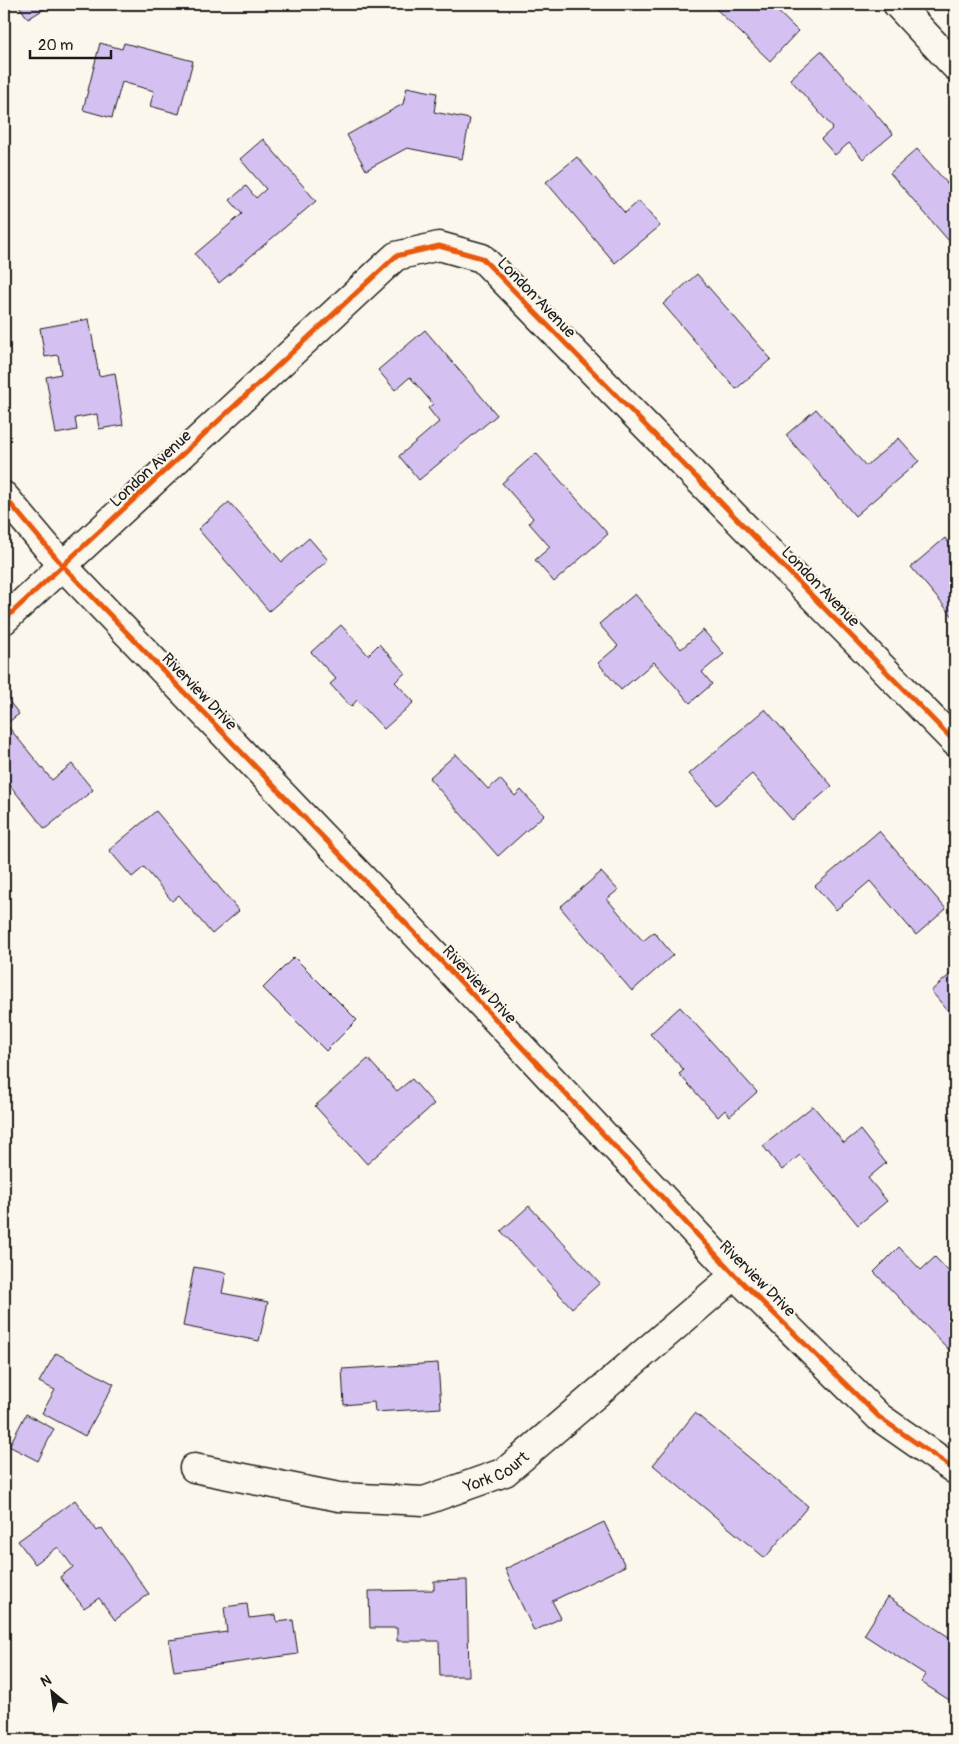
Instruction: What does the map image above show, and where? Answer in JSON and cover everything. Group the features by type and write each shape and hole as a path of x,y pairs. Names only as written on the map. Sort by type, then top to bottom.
{"street":[{"path":"897,4 955,66"},
{"name":"London Avenue","path":"4,620 396,256 439,246 482,258 955,742"},
{"name":"Riverview Drive","path":"4,496 63,566 414,932 735,1275 879,1417 955,1470"},
{"name":"York Court","path":"194,1468 339,1497 424,1501 433,1498 505,1472 735,1275"}],"building":[{"path":"18,4 52,4 28,19"},
{"path":"711,4 770,4 798,31 770,61"},
{"path":"100,43 122,49 124,43 193,61 179,114 150,106 154,91 122,82 112,118 83,110"},
{"path":"821,51 893,134 863,159 849,143 835,155 821,139 833,128 790,79"},
{"path":"407,87 437,93 434,112 470,119 462,159 407,148 366,170 347,135 403,104"},
{"path":"263,139 316,201 219,283 195,254 242,214 230,200 246,186 256,198 266,189 240,159"},
{"path":"917,149 955,192 955,248 890,173"},
{"path":"577,157 625,213 639,201 660,226 615,263 546,182"},
{"path":"697,274 771,359 736,389 663,304"},
{"path":"89,319 99,376 115,373 123,425 99,429 97,414 75,418 77,430 56,434 46,377 61,374 58,355 45,357 40,328"},
{"path":"425,330 497,415 419,480 399,456 439,422 428,408 433,404 410,377 395,390 378,370"},
{"path":"816,409 866,466 899,438 919,461 855,516 786,435"},
{"path":"536,453 608,534 554,582 535,560 550,547 529,523 533,518 502,483"},
{"path":"229,502 282,562 309,538 328,560 269,611 198,529"},
{"path":"945,538 955,550 955,619 911,567"},
{"path":"635,594 681,649 703,630 724,654 702,672 712,684 690,703 654,662 621,690 598,663 618,646 599,624"},
{"path":"341,625 368,655 379,644 405,673 395,682 414,702 384,729 357,700 351,707 330,684 336,679 311,652"},
{"path":"4,695 19,714 6,724 52,780 72,764 93,790 45,829 4,778"},
{"path":"765,709 832,786 792,820 752,774 716,805 689,774"},
{"path":"456,754 488,789 500,779 515,796 521,790 544,815 498,856 429,778"},
{"path":"156,811 239,911 212,934 179,895 172,901 144,867 132,877 109,850"},
{"path":"879,831 946,909 916,935 870,881 836,910 815,886"},
{"path":"601,872 618,890 607,899 643,941 654,932 673,955 632,991 560,907"},
{"path":"294,957 357,1020 326,1051 263,988"},
{"path":"955,970 955,1019 931,991"},
{"path":"680,1007 757,1092 730,1116 725,1110 718,1117 679,1074 684,1070 650,1034"},
{"path":"368,1059 397,1091 412,1079 434,1104 367,1164 315,1106"},
{"path":"813,1106 844,1143 860,1130 886,1163 868,1178 887,1201 858,1225 800,1155 782,1170 763,1146"},
{"path":"529,1206 600,1283 572,1308 501,1231"},
{"path":"899,1247 921,1270 935,1257 955,1278 955,1356 874,1272"},
{"path":"194,1267 226,1273 222,1293 268,1302 259,1341 183,1326"},
{"path":"56,1353 114,1384 85,1436 42,1413 55,1390 39,1382"},
{"path":"438,1363 441,1408 375,1412 374,1402 344,1405 342,1369"},
{"path":"695,1413 808,1506 765,1558 653,1465"},
{"path":"26,1414 54,1429 38,1461 9,1446"},
{"path":"75,1500 97,1531 102,1528 149,1594 115,1620 99,1598 84,1608 60,1577 73,1567 58,1547 35,1564 18,1541"},
{"path":"604,1522 625,1566 552,1601 561,1618 534,1631 505,1569"},
{"path":"467,1580 469,1676 440,1676 439,1641 397,1641 397,1628 370,1628 369,1591 434,1590 434,1581"},
{"path":"888,1597 955,1641 954,1703 921,1682 926,1675 864,1635"},
{"path":"247,1604 249,1618 276,1615 277,1622 293,1620 298,1654 174,1671 169,1640 227,1632 224,1607"}],"cycle path":[{"path":"4,620 396,256 439,246 482,258 955,742"},
{"path":"4,496 63,566 414,932 735,1275 879,1417 955,1470"}]}
